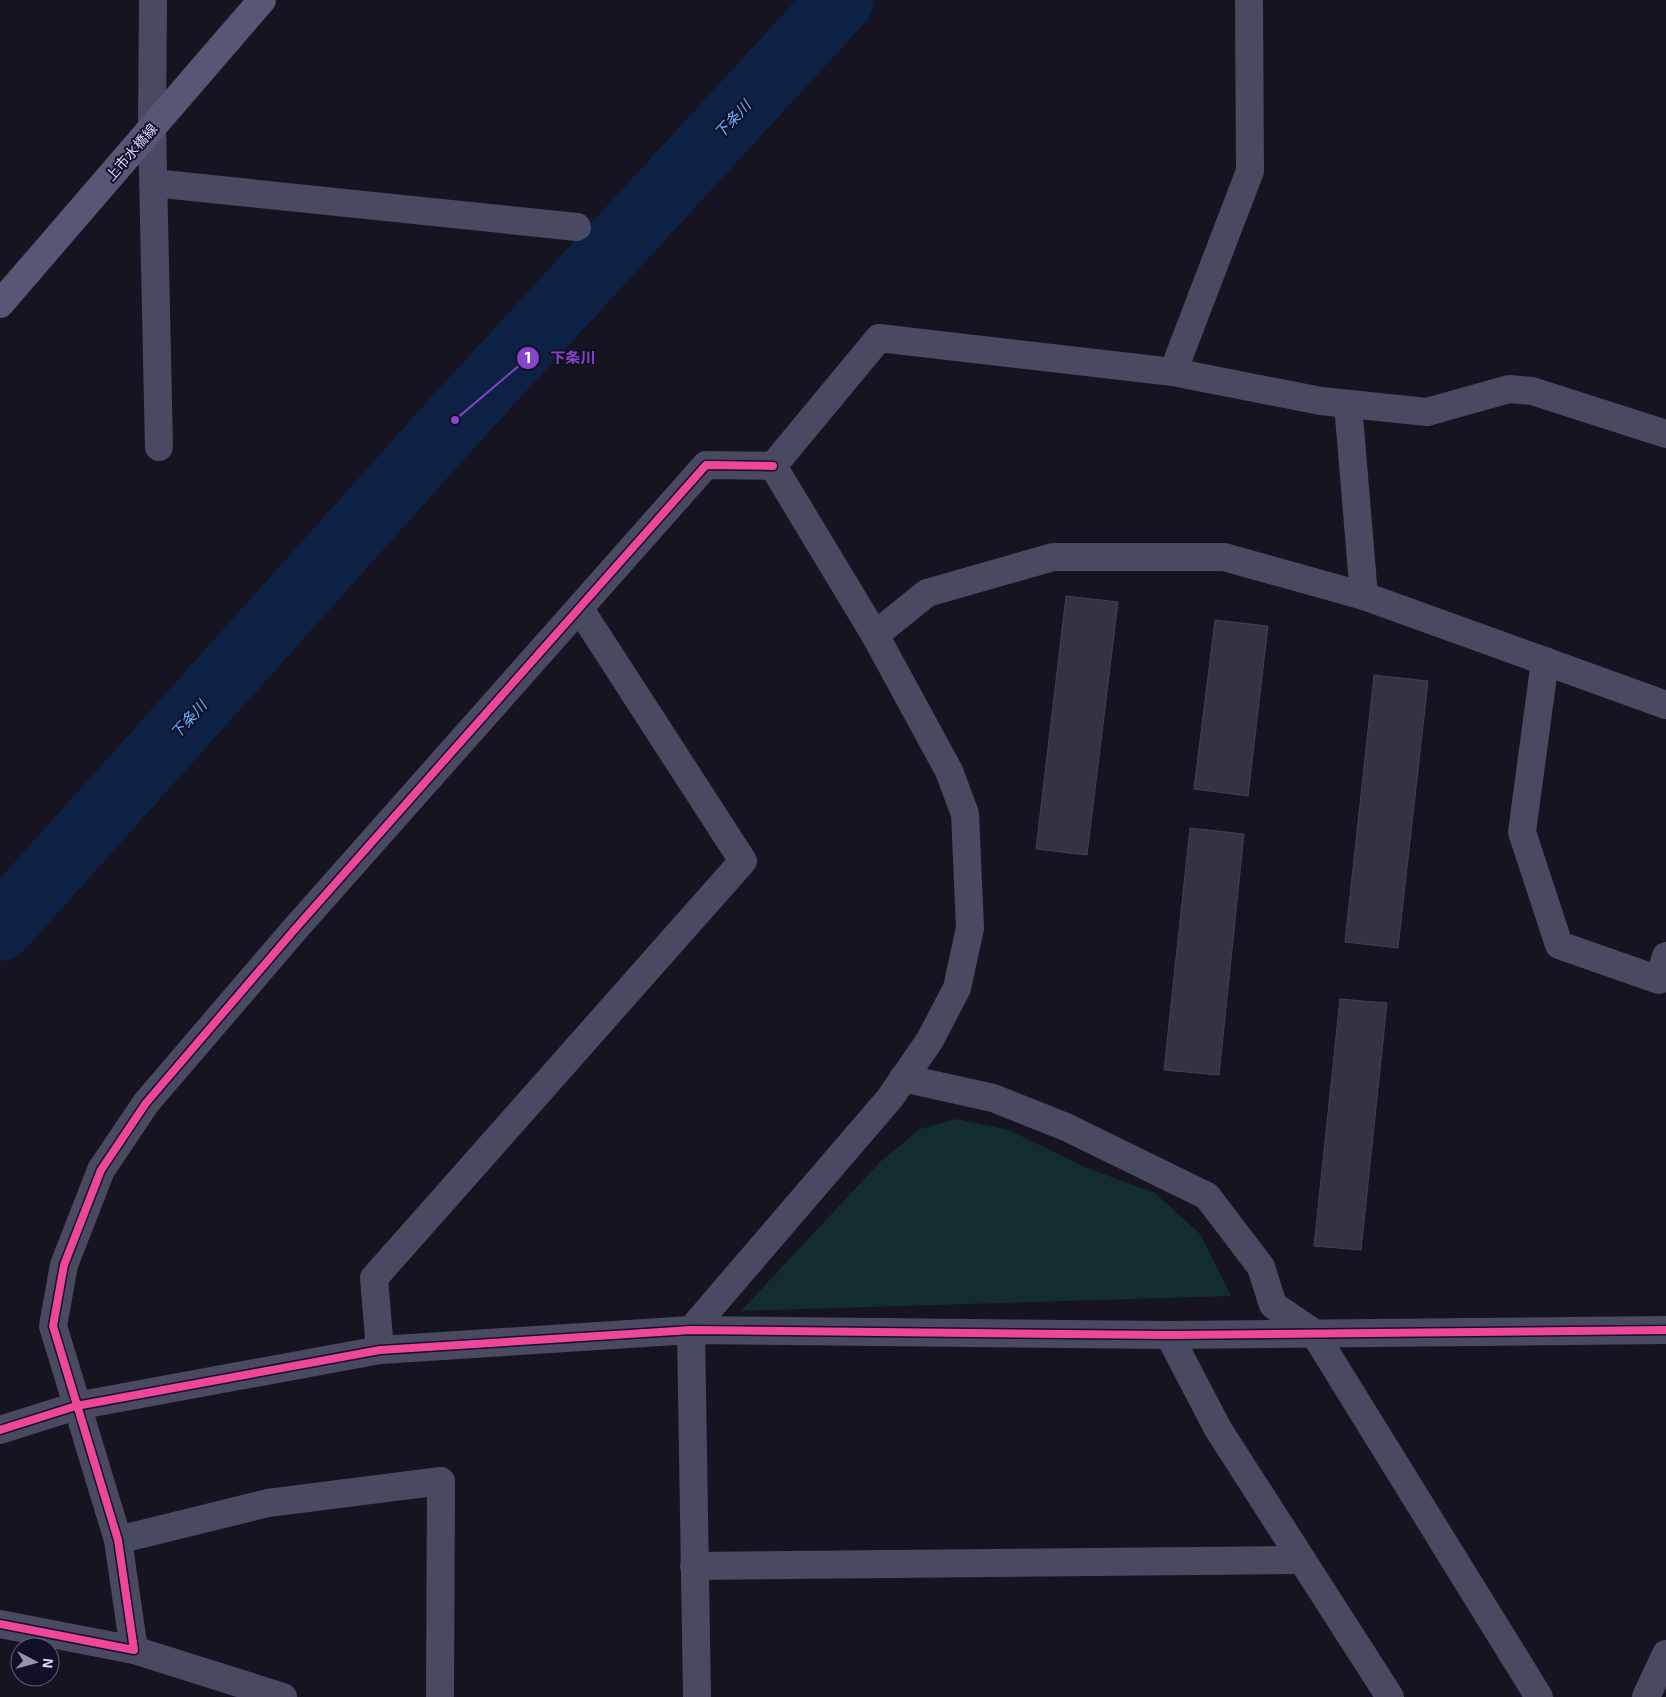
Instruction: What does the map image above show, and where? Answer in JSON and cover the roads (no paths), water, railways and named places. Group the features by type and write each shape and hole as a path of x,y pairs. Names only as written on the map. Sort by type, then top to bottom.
{"main road":[{"name":"上市水橋線","path":"0,304 262,0"}],"street":[{"path":"153,0 152,127 159,447"},
{"path":"1173,372 1250,171 1249,0"},
{"path":"153,184 577,226"},
{"path":"773,466 879,338 1173,372 1321,401 1426,412 1509,389 1532,391 1666,434"},
{"path":"1348,404 1364,596"},
{"path":"134,1650 118,1540 76,1406 54,1326 64,1265 101,1170 152,1095 295,929 706,465 773,466"},
{"path":"697,1697 691,1330 890,1098 930,1040 957,988 970,928 964,814 949,771 874,635 773,466"},
{"path":"874,635 927,593 1053,557 1224,557 1364,596 1666,704"},
{"path":"380,1350 374,1278 743,860 580,609"},
{"path":"1545,661 1522,832 1559,945 1659,980 1666,956"},
{"path":"902,1078 993,1098 1066,1126 1207,1196 1261,1267 1273,1305 1314,1333 1539,1697"},
{"path":"0,1430 76,1406 380,1350 691,1330 1169,1335 1666,1330"},
{"path":"1169,1335 1218,1429 1390,1697"},
{"path":"118,1540 268,1503 441,1481 440,1697"},
{"path":"694,1566 1302,1560"},
{"path":"0,1624 134,1650 283,1697"},
{"path":"1646,1697 1666,1654"}],"waterway":[{"name":"下条川","path":"0,928 455,420 841,0"}],"place":[{"name":"下条川","path":"455,420"}]}
